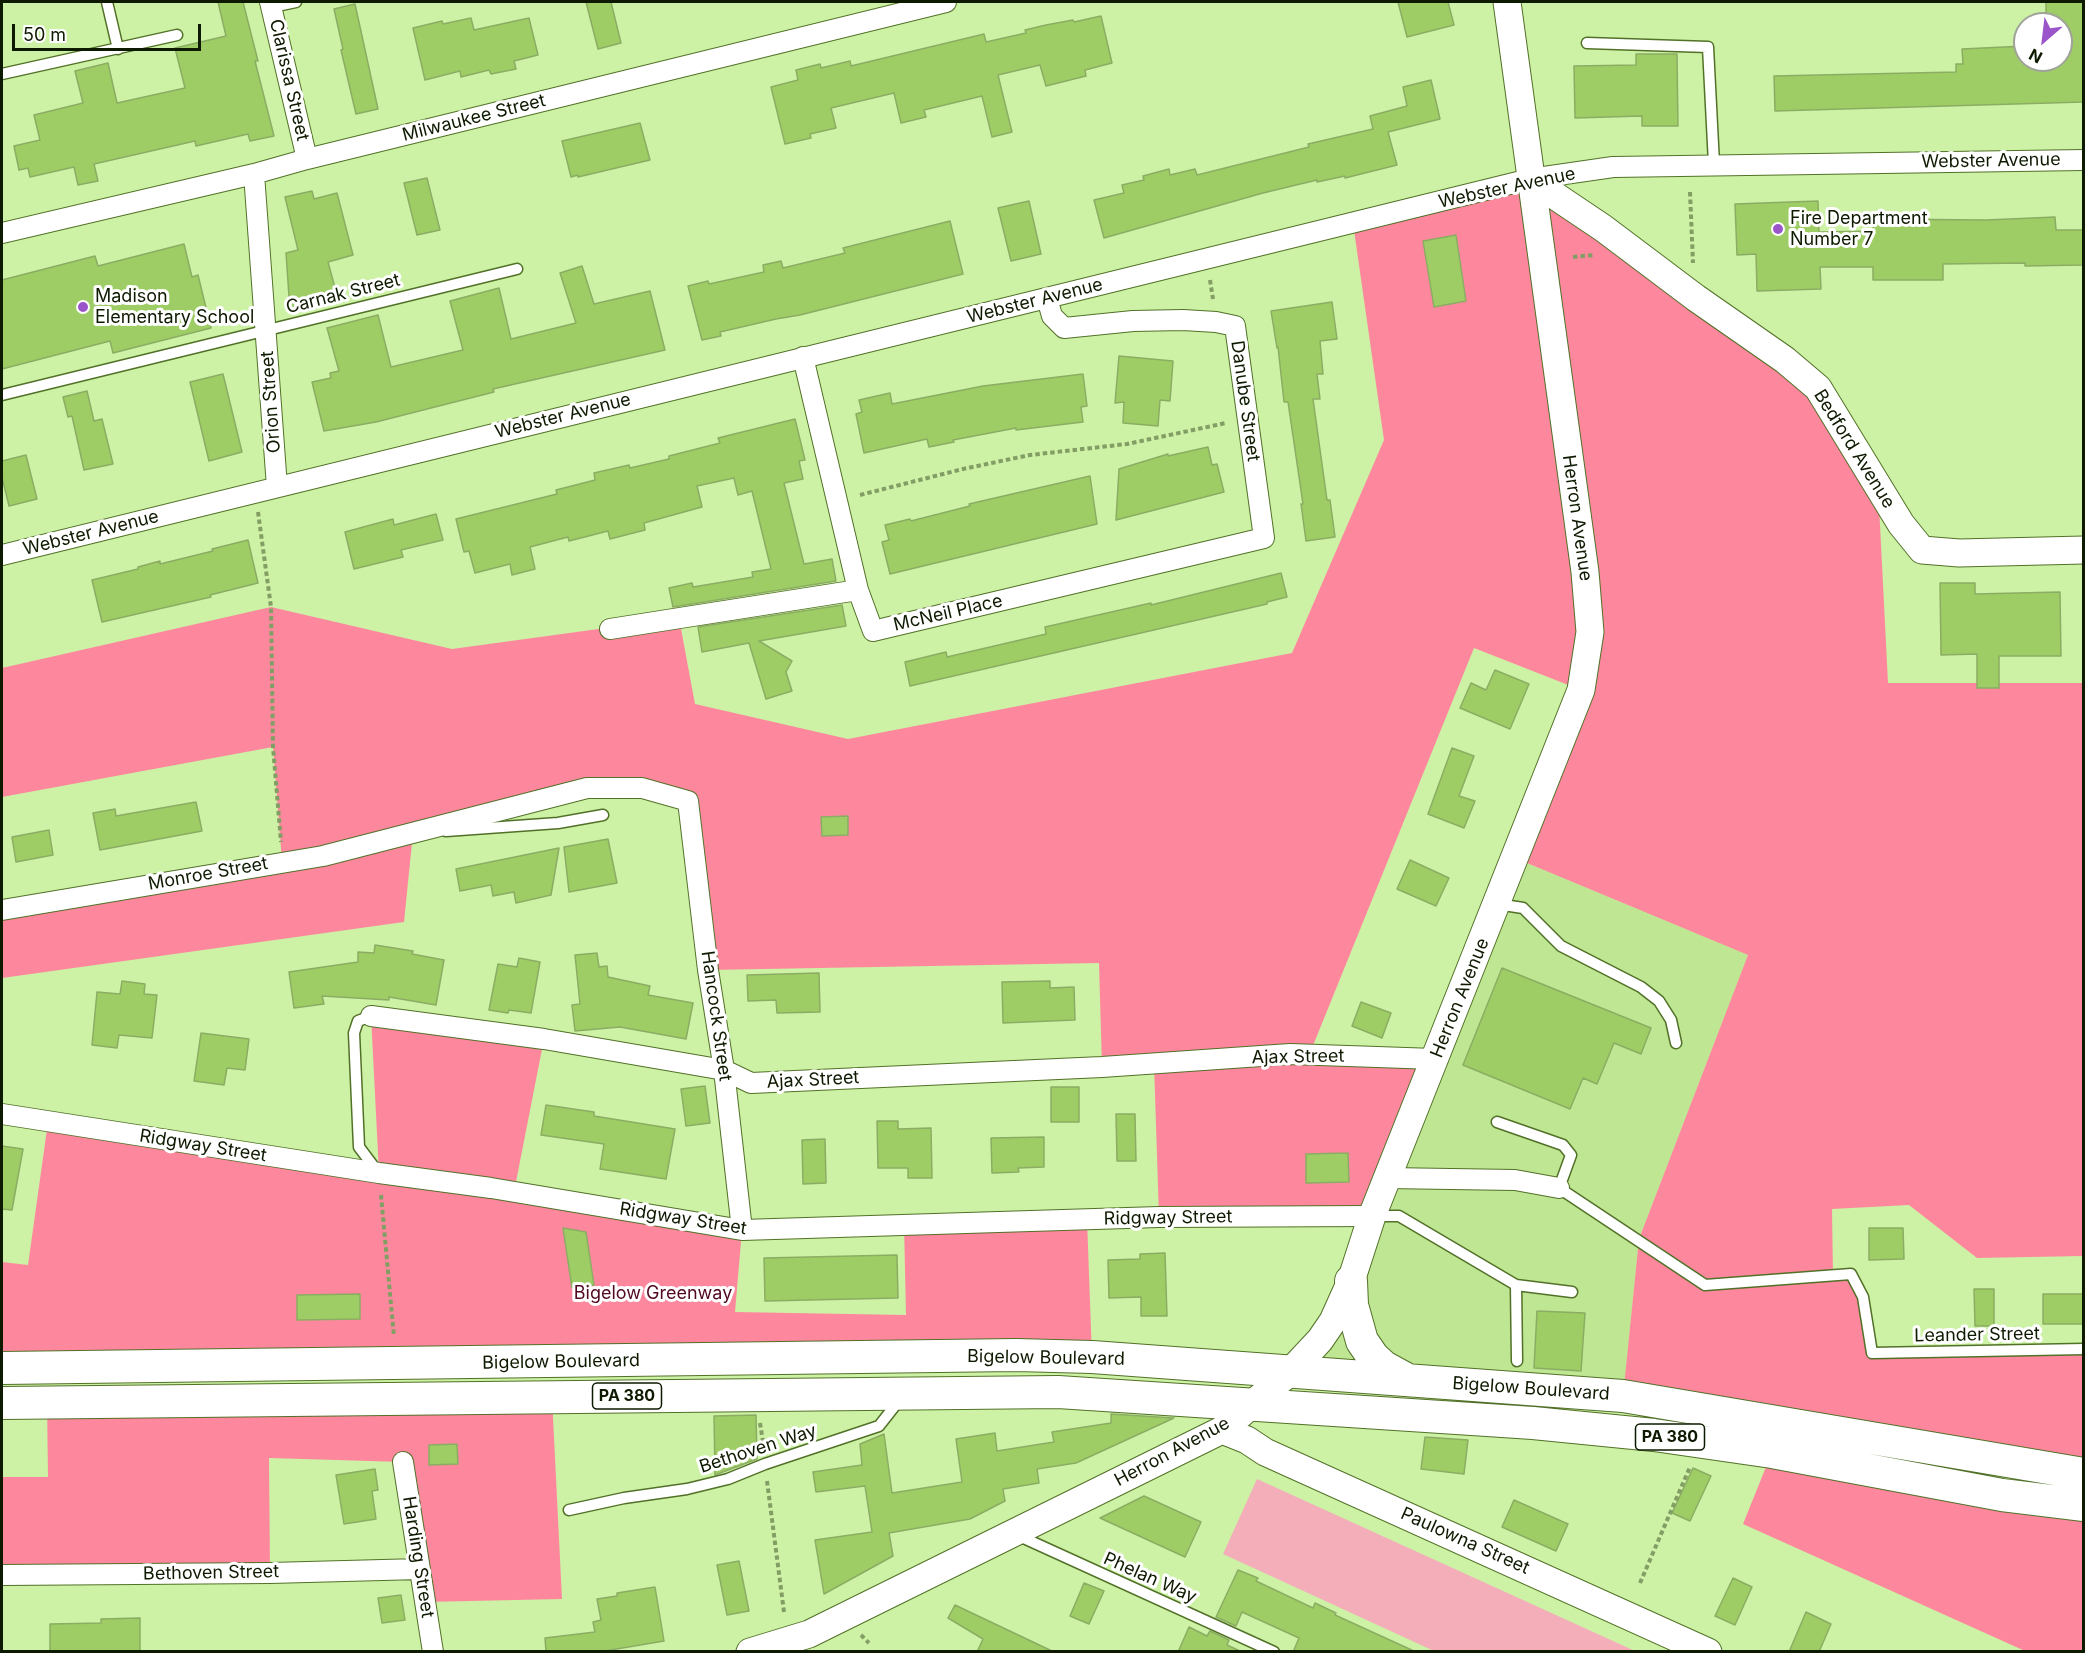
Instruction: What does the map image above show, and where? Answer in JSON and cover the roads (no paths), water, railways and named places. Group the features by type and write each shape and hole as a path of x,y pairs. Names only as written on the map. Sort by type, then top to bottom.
{"main road":[{"path":"1351,1281 1352,1305 1362,1341 1383,1367 1407,1380"},
{"name":"Bigelow Boulevard","path":"2,1368 1016,1355 1132,1359 1623,1396 2084,1474"},
{"name":"Bigelow Boulevard","path":"2,1402 1058,1392 1533,1424 1665,1437 1772,1452 2002,1496 2084,1504"}],"street":[{"name":"Milwaukee Street","path":"2,230 254,174 872,10 946,2"},
{"name":"Herron Avenue","path":"750,1652 810,1643 1013,1533 1222,1430 1291,1371 1327,1330 1351,1281 1372,1216 1581,690 1590,632 1583,560 1507,2"},
{"name":"Clarissa Street","path":"271,4 307,159"},
{"name":"Webster Avenue","path":"2,555 1530,179 1613,167 2084,160"},
{"name":"Orion Street","path":"254,174 277,487"},
{"name":"Bedford Avenue","path":"1530,179 1603,228 1696,298 1785,360 1818,388 1901,524 1923,550 1959,553 2084,550"},
{"name":"Danube Street","path":"1047,298 1052,316 1064,328 1133,321 1183,320 1235,326 1264,538"},
{"name":"McNeil Place","path":"803,357 858,590 873,631 1264,538"},
{"path":"610,629 858,590"},
{"name":"Monroe Street","path":"2,910 282,861 323,856 586,788 642,788 688,801"},
{"name":"Hancock Street","path":"688,801 708,970 724,1071 742,1230"},
{"name":"Ajax Street","path":"371,1016 544,1039 724,1071 751,1083 1102,1067 1290,1054 1435,1059"},
{"name":"Ridgway Street","path":"2,1114 379,1173 490,1188 742,1230 1158,1217 1372,1216"},
{"path":"1388,1178 1515,1180 1559,1188"},
{"name":"Paulowna Street","path":"1222,1430 1247,1440 1265,1452 1708,1652"},
{"name":"Harding Street","path":"403,1462 433,1652"},
{"name":"Bethoven Street","path":"2,1575 270,1573 420,1569"}],"lane":[{"path":"107,2 118,49"},
{"path":"271,4 296,2"},
{"path":"2,74 177,35"},
{"path":"1587,43 1708,47 1714,164"},
{"name":"Carnak Street","path":"2,395 518,268"},
{"name":"Monroe Street","path":"413,833 558,823 603,815"},
{"path":"1497,904 1522,908 1561,946 1641,987 1659,1001 1671,1020 1676,1043"},
{"name":"Ajax Street","path":"371,1016 358,1021 354,1033 360,1146 379,1173"},
{"path":"1497,1122 1563,1145 1571,1155 1559,1188"},
{"name":"Leander Street","path":"1559,1188 1705,1285 1851,1274 1863,1298 1872,1353 2084,1349"},
{"path":"1372,1216 1399,1215 1516,1285 1572,1292"},
{"path":"1516,1285 1517,1361"},
{"name":"Bethoven Way","path":"570,1510 624,1498 687,1489 728,1479 765,1464 879,1426 905,1394"},
{"name":"Phelan Way","path":"1013,1533 1274,1652"}],"place":[{"name":"Fire Department Number 7","path":"1778,229"},
{"name":"Madison Elementary School","path":"83,307"}],"park label":[{"name":"Bigelow Greenway","path":"653,1294"}]}
